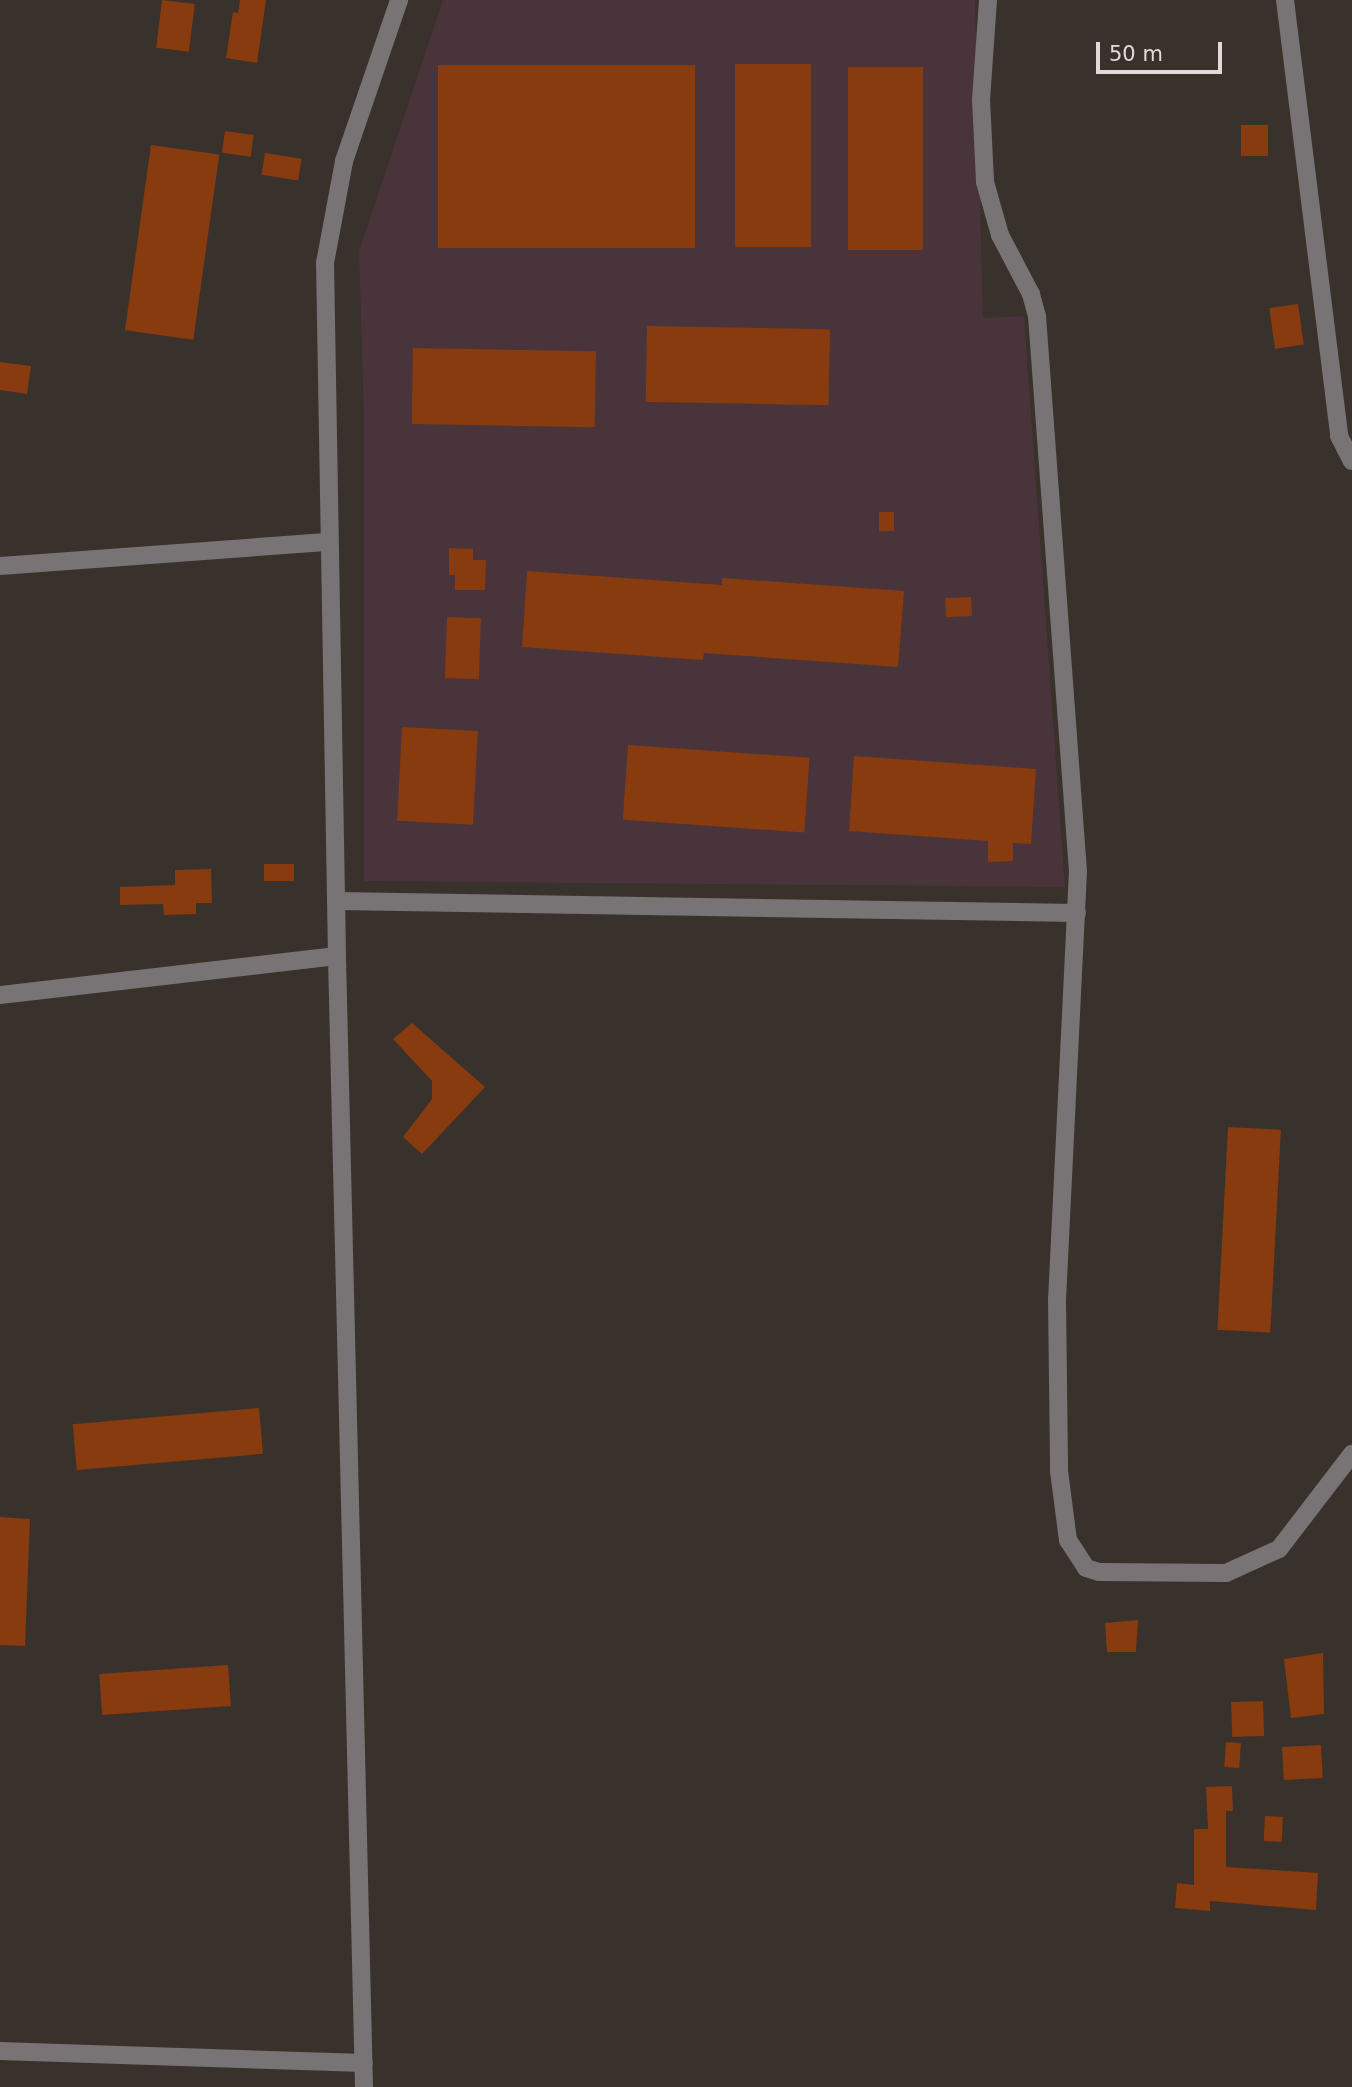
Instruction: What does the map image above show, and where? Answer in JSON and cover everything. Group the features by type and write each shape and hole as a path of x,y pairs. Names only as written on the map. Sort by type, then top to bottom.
{"street":[{"path":"364,2087 337,956 325,263 331,211 344,161 399,0"},
{"path":"988,0 981,99 985,182 1000,235 1031,294 1037,316 1064,648 1077,913 1057,1300 1059,1471 1073,1554 1086,1568 1114,1574 1226,1573 1251,1565 1279,1549 1295,1533 1352,1454"},
{"path":"1285,0 1339,436 1352,461"},
{"path":"0,566 330,542"},
{"path":"336,901 1077,913"},
{"path":"0,995 337,956"},
{"path":"0,2051 364,2063"}],"shaded area":[{"path":"443,0 975,0 983,318 1024,316 1065,887 364,881 364,424 359,251"}],"building":[{"path":"162,0 195,4 189,52 156,48"},
{"path":"240,0 266,0 257,63 226,58 233,12 238,13"},
{"path":"735,64 811,64 811,247 735,247"},
{"path":"438,65 695,65 695,248 438,248"},
{"path":"848,67 923,67 923,250 848,250"},
{"path":"1241,125 1268,125 1268,156 1241,156"},
{"path":"225,131 254,135 251,157 222,153"},
{"path":"151,145 219,155 193,340 125,330"},
{"path":"265,153 302,159 298,181 262,175"},
{"path":"1298,304 1304,345 1275,349 1269,308"},
{"path":"647,326 830,329 829,405 646,402"},
{"path":"413,348 596,351 595,427 412,424"},
{"path":"0,362 31,366 27,394 0,390"},
{"path":"879,512 894,512 894,531 879,531"},
{"path":"449,548 473,549 473,560 486,560 485,590 455,590 455,575 449,575"},
{"path":"527,571 722,585 722,578 904,591 898,667 704,653 703,660 522,647"},
{"path":"971,597 972,616 946,617 945,598"},
{"path":"447,617 481,618 479,679 445,678"},
{"path":"402,727 478,731 473,825 397,821"},
{"path":"628,745 810,758 804,833 623,820"},
{"path":"854,756 1036,769 1031,844 1013,843 1013,861 988,862 988,841 849,831"},
{"path":"264,864 294,864 294,881 264,881"},
{"path":"211,869 212,903 196,903 196,914 164,915 163,904 120,905 120,887 175,885 175,870"},
{"path":"412,1023 485,1087 422,1154 403,1137 432,1099 432,1081 393,1039"},
{"path":"1228,1127 1281,1130 1270,1332 1217,1330"},
{"path":"259,1408 263,1454 77,1470 73,1424"},
{"path":"0,1517 30,1519 25,1646 0,1645"},
{"path":"1138,1620 1136,1652 1107,1652 1105,1623"},
{"path":"1323,1653 1324,1714 1291,1718 1284,1659"},
{"path":"228,1665 231,1706 102,1715 99,1674"},
{"path":"1263,1701 1264,1736 1232,1737 1231,1702"},
{"path":"1226,1742 1241,1743 1239,1768 1224,1767"},
{"path":"1321,1745 1323,1778 1284,1780 1282,1747"},
{"path":"1232,1786 1233,1811 1226,1811 1226,1867 1318,1873 1316,1910 1210,1901 1210,1911 1175,1908 1177,1883 1194,1885 1194,1829 1208,1829 1206,1787"},
{"path":"1265,1816 1283,1817 1282,1842 1264,1841"}]}
